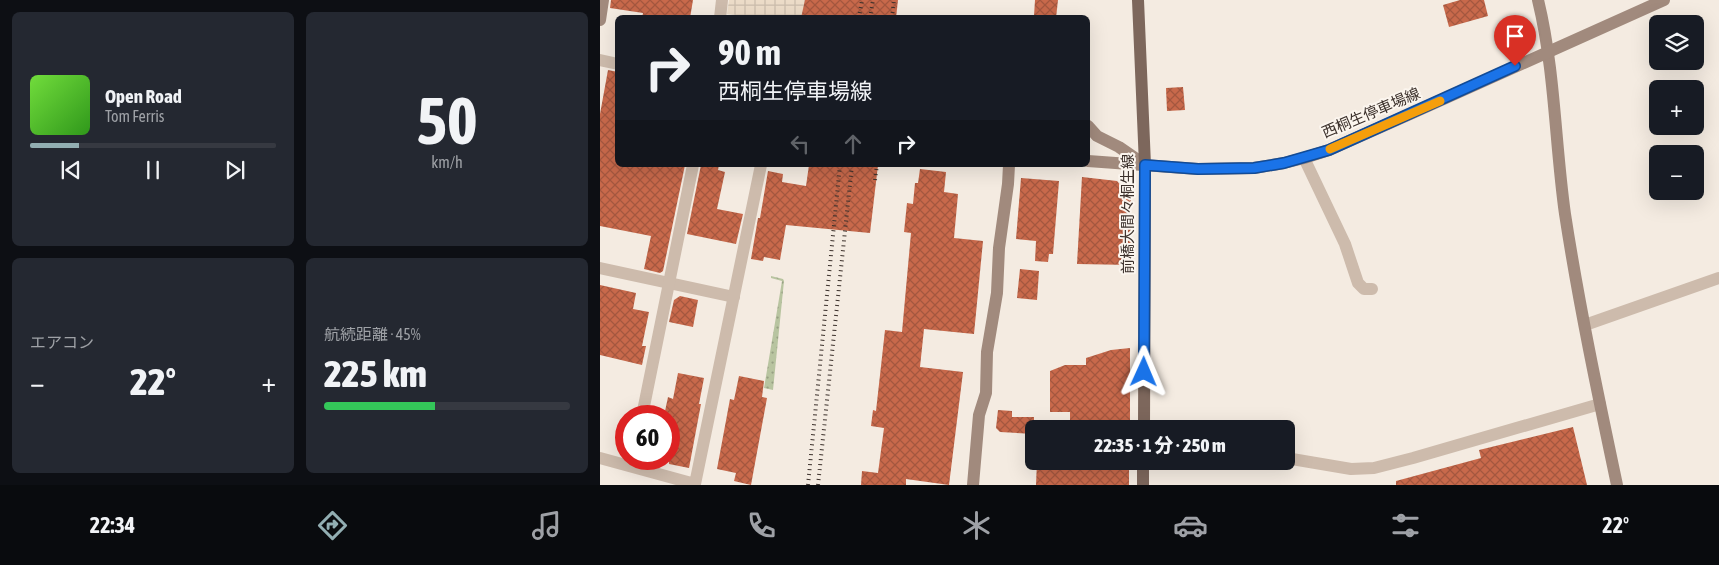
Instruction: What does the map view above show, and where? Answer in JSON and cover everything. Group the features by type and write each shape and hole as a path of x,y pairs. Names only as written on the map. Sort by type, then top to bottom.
{"main road":[{"name":"前橋大間々桐生線","path":"1138,0 1145,165 1144,420"},
{"path":"1143,470 1143,485"}],"street":[{"path":"600,20 602,0"},
{"path":"720,15 722,0"},
{"path":"1538,0 1548,51 1565,213 1600,404 1618,485"},
{"name":"西桐生停車場線","path":"1090,161 1198,169 1254,168 1304,158 1329,150 1664,0"},
{"path":"600,60 615,63"},
{"path":"1090,128 1097,136 1119,147 1145,165"},
{"path":"1304,158 1345,244 1358,283 1364,288 1372,289"},
{"path":"644,405 693,167"},
{"path":"654,470 697,484 761,167"},
{"path":"973,485 979,415 986,393 987,352 997,293 999,248 1007,195 1008,167"},
{"path":"600,268 734,298"},
{"path":"1585,325 1719,278"},
{"path":"1295,460 1351,469 1374,468 1422,456 1600,404"},
{"path":"600,458 615,460"}],"green space":[{"path":"771,276 783,279 784,281 773,390 764,388 782,281 771,278"}],"shaded area":[{"path":"729,0 830,0 827,15 727,14"}],"building":[{"path":"611,0 693,0 690,15 643,15 643,13 610,8"},
{"path":"805,0 898,0 896,15 802,15"},
{"path":"1035,0 1058,0 1056,15 1034,15"},
{"path":"1460,0 1484,0 1488,16 1449,27 1443,5"},
{"path":"608,70 615,71 615,167 685,167 663,271 660,273 644,269 651,236 600,226 600,114"},
{"path":"1183,87 1185,110 1167,111 1166,88"},
{"path":"701,167 719,167 718,170 725,172 717,209 743,214 736,244 687,234"},
{"path":"809,167 878,167 870,233 786,225 780,260 764,257 763,261 751,259 768,171 783,174 782,182 806,186"},
{"path":"920,169 946,172 944,192 958,194 954,238 983,241 974,334 924,329 920,367 963,372 949,485 906,479 906,485 861,485 862,471 878,473 884,428 871,426 873,410 876,411 885,330 902,332 911,233 904,232 907,203 913,204 915,183 918,183"},
{"path":"1082,177 1117,181 1131,197 1131,265 1077,264"},
{"path":"1021,178 1059,181 1053,254 1049,254 1048,262 1035,261 1036,241 1016,239"},
{"path":"1020,269 1039,271 1037,300 1017,298"},
{"path":"600,285 636,293 633,309 649,312 642,346 646,346 642,365 600,355"},
{"path":"680,296 698,300 693,327 669,322 674,300"},
{"path":"1130,348 1130,420 1070,420 1070,412 1050,412 1050,371 1065,365 1086,365 1086,358 1111,350"},
{"path":"678,373 704,378 689,468 680,466 680,405 666,405 668,397 673,399"},
{"path":"739,376 764,381 762,397 767,398 751,485 734,481 736,473 717,469 730,399 734,400"},
{"path":"998,410 1012,411 1012,417 1034,417 1034,420 1025,420 1025,433 1000,432 996,428"},
{"path":"1573,427 1587,485 1396,485 1396,481 1481,458 1479,450"},
{"path":"1037,470 1129,470 1129,485 1036,485"}],"railway":[{"path":"860,15 862,0"},
{"path":"870,15 873,0"},
{"path":"892,15 894,0"},
{"path":"808,485 840,167"},
{"path":"818,485 852,167"},
{"path":"875,180 877,167"}],"slow traffic":[{"path":"1330,149 1440,101"}],"route":[{"path":"1144,372 1145,165 1198,169 1254,168 1272,166 1304,158 1329,150 1515,66"}]}
